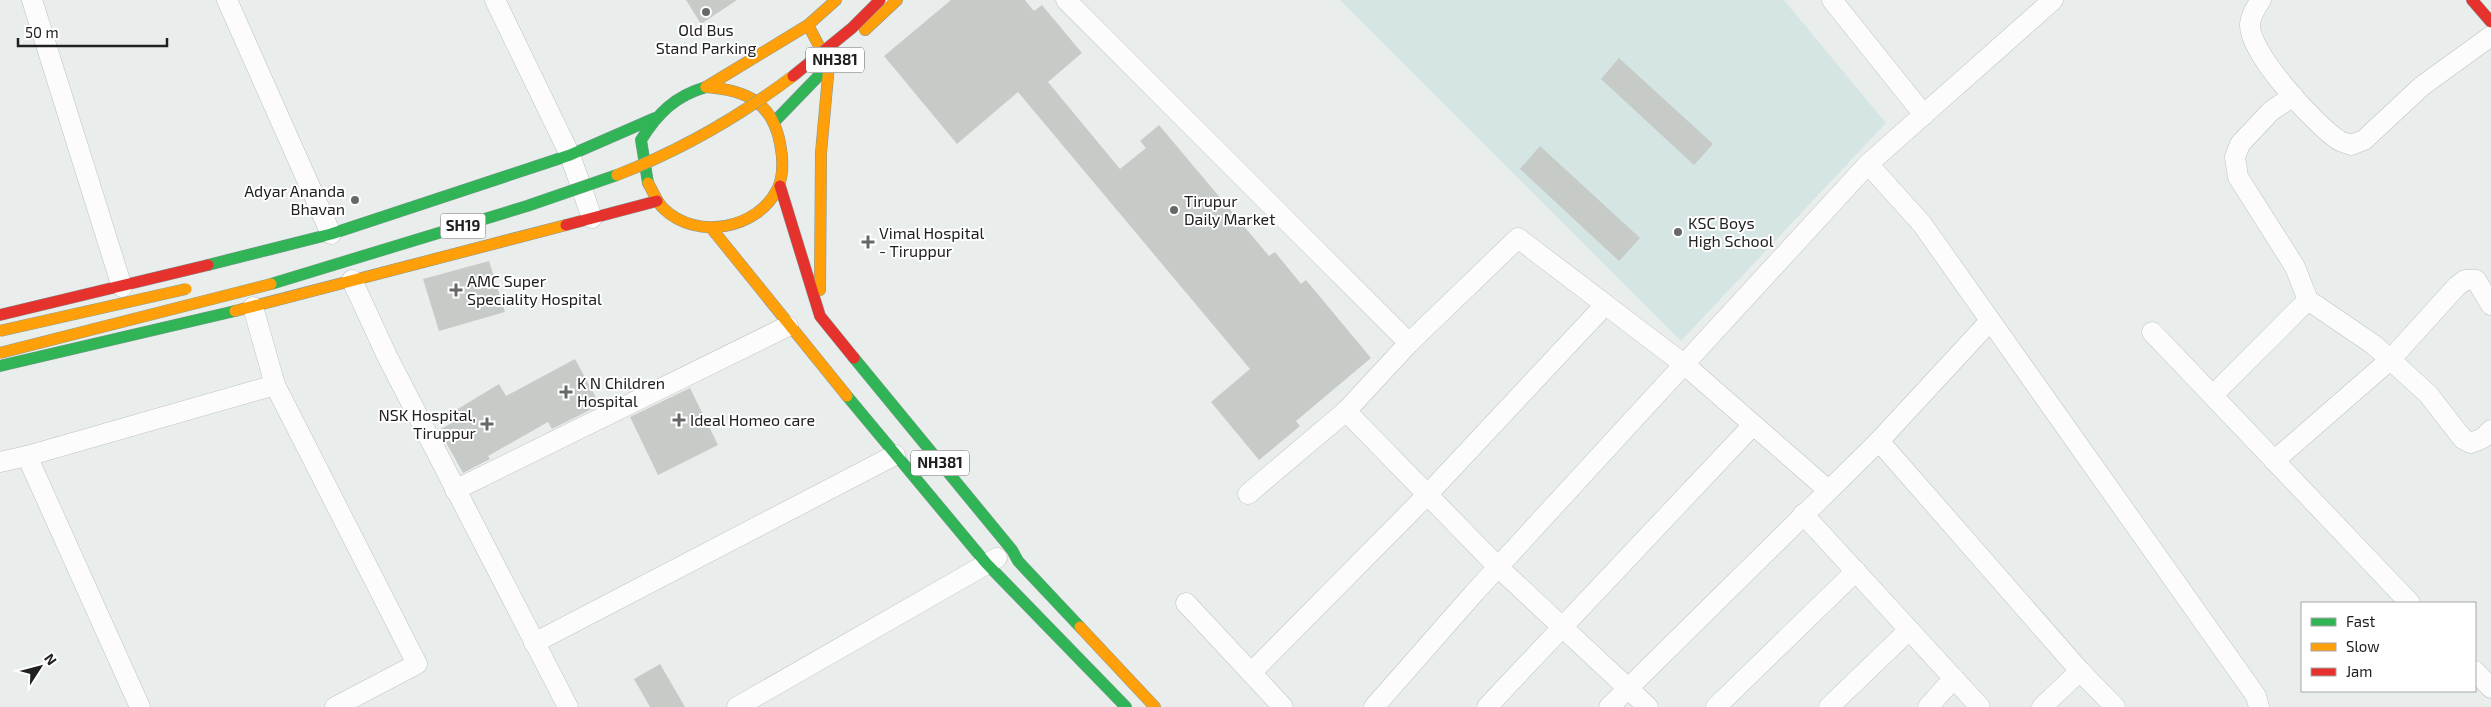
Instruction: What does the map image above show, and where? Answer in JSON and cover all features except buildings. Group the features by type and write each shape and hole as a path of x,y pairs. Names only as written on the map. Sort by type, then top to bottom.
{"main road":[{"name":"NH381","path":"706,87 726,88 745,94 762,106 775,122 784,150 785,165 780,186 769,204 753,218 733,227 712,230 685,222 673,216 658,201 647,181 641,140 655,118 674,100 686,93 706,87 808,25 836,0"},
{"name":"SH19","path":"0,353 124,324 330,269 620,173 685,144 740,113 805,69 880,0"},
{"name":"NH381","path":"775,122 897,0"},
{"path":"2472,0 2491,22"},
{"path":"808,25 830,65 821,153 820,316"},
{"path":"808,44 823,32"},
{"path":"727,101 751,84"},
{"path":"0,315 122,287 331,234 570,155 655,118"},
{"path":"634,149 660,137"},
{"path":"562,176 589,166"},
{"name":"NH381","path":"780,186 820,316 1012,550 1018,561 1155,707"},
{"path":"0,366 253,307 658,201"},
{"name":"NH381","path":"712,230 788,326 986,563 1126,707"},
{"path":"282,268 368,242"},
{"path":"0,331 195,288"}],"street":[{"path":"32,0 122,287"},
{"path":"227,0 331,234"},
{"path":"495,0 570,155 592,218"},
{"path":"1066,0 1409,343"},
{"path":"1832,0 1924,115"},
{"path":"1374,707 1498,567 1868,164 2053,0"},
{"path":"2261,0 2253,11 2250,26 2255,43 2275,76 2337,139 2351,145 2364,140 2422,86 2491,36"},
{"path":"2293,96 2255,126 2240,144 2235,157 2238,177 2295,267 2308,300 2368,340 2391,360 2428,394 2463,439 2471,443 2483,438 2491,430"},
{"path":"1868,164 1922,224 2256,696 2259,707"},
{"path":"1248,494 1346,410 1409,343 1518,238 1685,365 1828,490"},
{"path":"352,280 387,356 568,707"},
{"path":"2274,461 2391,360 2465,280 2476,280 2491,305"},
{"path":"2213,395 2308,300"},
{"path":"1251,673 1427,495 1605,305"},
{"path":"253,307 274,385 417,664 335,707"},
{"path":"1609,707 1879,441 1990,320"},
{"path":"456,490 788,326"},
{"path":"2152,332 2409,602"},
{"path":"0,462 27,456 274,385"},
{"path":"1346,410 1498,567 1648,707"},
{"path":"1487,707 1753,424"},
{"path":"1879,441 2080,671 2115,707"},
{"path":"534,643 895,455"},
{"path":"27,456 140,707"},
{"path":"1804,514 1980,707"},
{"path":"737,707 986,563 1012,550"},
{"path":"1716,707 1856,571"},
{"path":"1186,603 1283,707"},
{"path":"1829,707 1909,630"},
{"path":"2042,707 2080,671"},
{"path":"2476,672 2491,688"},
{"path":"1928,707 1954,678"}],"shaded area":[{"name":"KSC Boys High School","path":"1340,0 1784,0 1886,123 1681,341"}],"traffic: fast":[{"path":"775,121 834,60"},
{"path":"648,183 641,140 668,107 685,95 706,87"},
{"path":"208,265 331,234 570,155 655,118"},
{"path":"271,284 527,206 617,175"},
{"path":"0,366 235,311"},
{"path":"854,358 1012,550 1018,561 1080,627"},
{"path":"847,396 986,563 1126,707"}],"traffic: slow":[{"path":"706,87 808,25 836,0"},
{"path":"865,30 897,0"},
{"path":"808,25 829,65 821,153 820,290"},
{"path":"617,175 663,155 708,132 752,105 793,76"},
{"path":"648,183 664,209 677,219 692,225 709,227 726,226 742,221 756,213 769,202 778,188 782,172 782,154 771,117 764,108 745,95 733,91 706,87"},
{"path":"235,311 566,225"},
{"path":"712,229 847,396"},
{"path":"0,353 271,284"},
{"path":"0,331 186,289"},
{"path":"1080,627 1155,707"}],"traffic: jam":[{"path":"793,76 852,28 880,0"},
{"path":"2472,0 2491,22"},
{"path":"780,186 820,316 854,358"},
{"path":"566,225 657,201"},
{"path":"0,315 208,265"}],"place":[{"name":"Old Bus Stand Parking","path":"706,12"},
{"name":"Adyar Ananda Bhavan","path":"355,200"},
{"name":"Tirupur Daily Market","path":"1174,210"},
{"name":"KSC Boys High School","path":"1678,232"},
{"name":"Vimal Hospital - Tiruppur","path":"868,242"},
{"name":"AMC Super Speciality Hospital","path":"456,290"},
{"name":"K N Children Hospital","path":"566,392"},
{"name":"Ideal Homeo care","path":"679,420"},
{"name":"NSK Hospital, Tiruppur","path":"487,424"}]}
